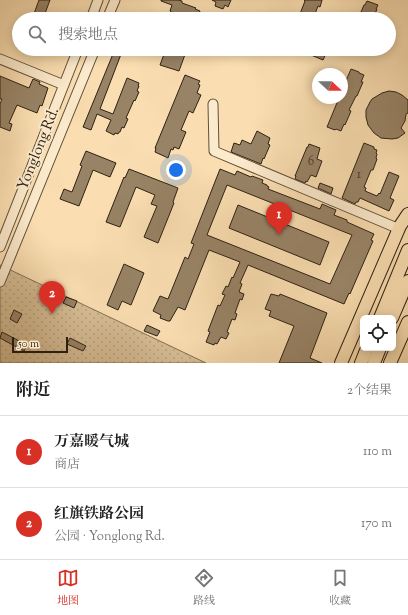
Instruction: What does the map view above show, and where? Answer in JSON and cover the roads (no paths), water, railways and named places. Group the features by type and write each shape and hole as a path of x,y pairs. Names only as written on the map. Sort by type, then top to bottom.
{"main road":[{"path":"341,363 400,226 408,214"},
{"path":"381,315 408,250"},
{"path":"393,315 408,281"},
{"path":"390,363 408,322"},
{"path":"361,363 366,351"},
{"path":"374,363 379,351"}],"street":[{"path":"94,12 98,0"},
{"path":"110,12 115,0"},
{"name":"Yonglong Rd.","path":"0,247 75,56"},
{"name":"Yonglong Rd.","path":"0,282 92,56"},
{"path":"0,59 64,85"},
{"path":"213,104 214,151 397,228"}],"place":[{"name":"万嘉暖气城","path":"279,235"},
{"name":"红旗铁路公园","path":"52,314"}]}
